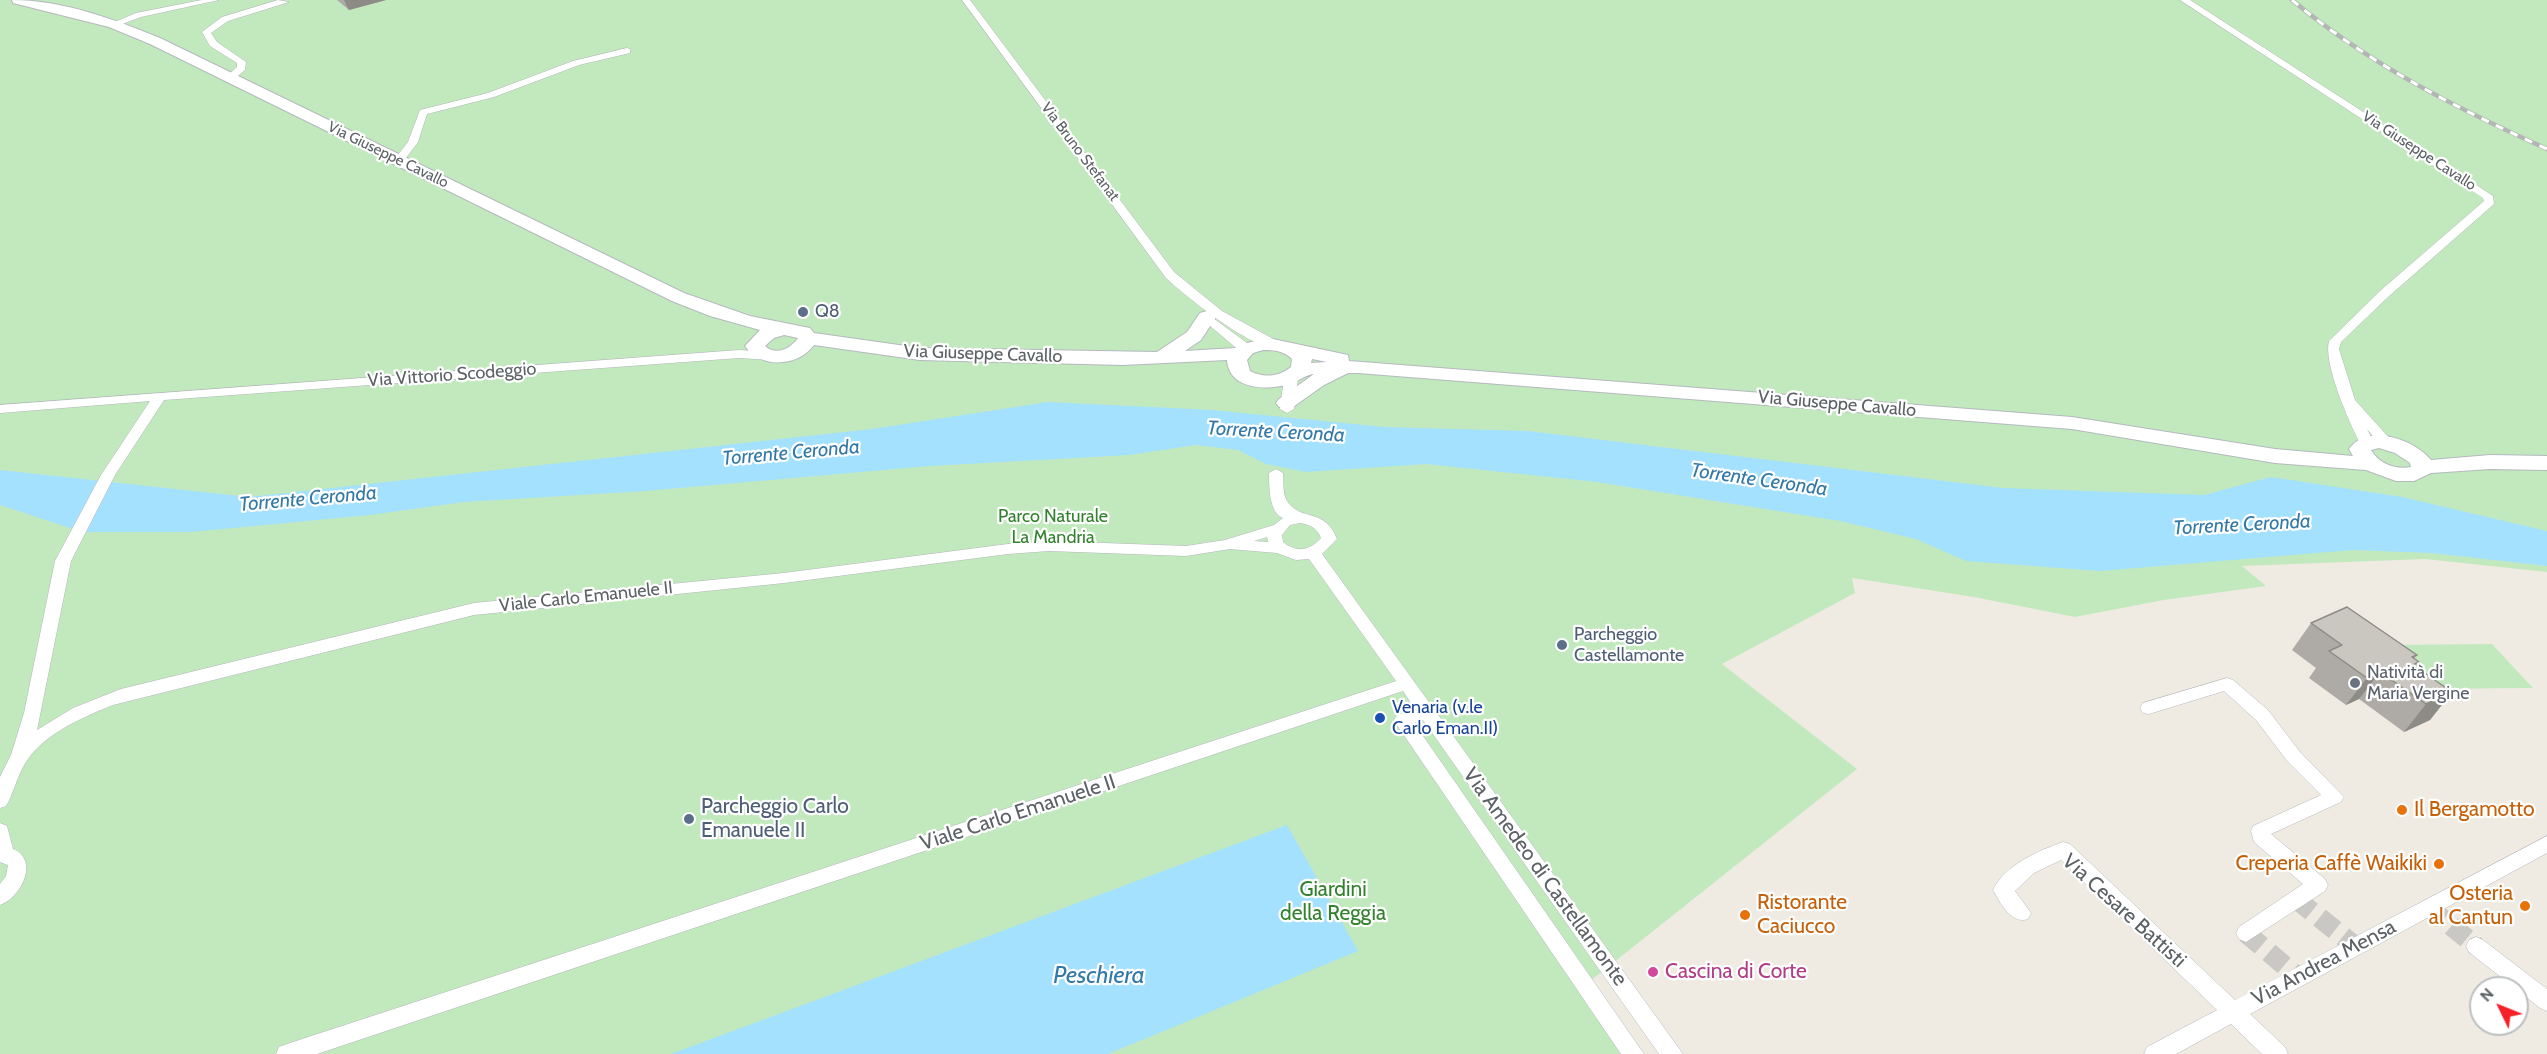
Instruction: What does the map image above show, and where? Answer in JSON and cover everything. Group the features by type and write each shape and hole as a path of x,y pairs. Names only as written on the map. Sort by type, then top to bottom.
{"street":[{"name":"Via Giuseppe Cavallo","path":"18,0 114,24 230,78 678,297 722,315 753,340 757,351 772,357 788,355 804,343 842,344 920,354 1123,359 1241,357"},
{"path":"114,24 139,15 215,0"},
{"path":"230,78 242,68 241,62 213,45 206,32 225,19 285,2 282,0"},
{"name":"Via Bruno Stefanat","path":"966,0 1170,275 1202,309 1241,357"},
{"name":"Via Giuseppe Cavallo","path":"2184,0 2488,196 2490,202 2384,294 2336,341 2333,349 2345,395 2355,423 2371,451"},
{"path":"399,160 413,142 423,112 491,95 576,63 627,51"},
{"path":"1161,358 1194,336 1202,309"},
{"name":"Via Bruno Stefanat","path":"1202,309 1272,344"},
{"path":"753,340 784,329 798,330 804,343"},
{"name":"Via Vittorio Scodeggio","path":"0,409 159,398 753,340"},
{"path":"1286,406 1289,370 1272,344 1241,357 1251,379 1289,370"},
{"name":"Via Giuseppe Cavallo","path":"1123,359 1241,357"},
{"name":"Via Giuseppe Cavallo","path":"1289,370 1360,362 2069,414 2269,446 2371,451"},
{"name":"Via Giuseppe Cavallo","path":"1289,370 1358,367 2072,423 2275,456 2371,451"},
{"path":"1286,406 1300,391 1328,375 1358,367"},
{"name":"Via Giuseppe Cavallo","path":"2345,395 2371,451"},
{"path":"19,758 33,713 63,561 108,475 159,398"},
{"path":"2371,451 2390,473 2409,476 2417,474 2419,461 2547,463"},
{"path":"1276,473 1277,493 1287,523"},
{"path":"1287,523 1320,523 1329,533 1329,539 1324,548 1313,554 1295,555 1280,548 1274,539 1287,523"},
{"name":"Viale Carlo Emanuele II","path":"0,801 19,758 51,729 86,709 121,695 474,609 784,578 1008,549 1049,546 1186,551 1226,545 1287,523"},
{"name":"Viale Carlo Emanuele II","path":"1226,545 1280,548"},
{"name":"Via Amedeo di Castellamonte","path":"1313,554 1666,1045"},
{"name":"Viale Carlo Emanuele II","path":"287,1054 1406,684"},
{"path":"2149,708 2227,684 2262,715 2294,757 2335,797 2260,831 2261,837 2318,885 2246,933"},
{"path":"1426,712 1403,720 1633,1054"},
{"path":"0,831 2,854 14,857 19,864 13,884 0,897"},
{"name":"Via Andrea Mensa","path":"2155,1054 2547,844"},
{"name":"Via Cesare Battisti","path":"2021,913 2003,890 2027,867 2063,850 2233,1012"},
{"path":"2476,946 2547,1001"},
{"path":"2233,1012 2277,1054"}],"green space":[{"name":"Parco Naturale La Mandria","path":"0,0 2547,0 2547,572 2425,559 2242,566 2266,586 2164,600 2075,617 1974,597 1852,578 1855,593 1722,664 1857,769 1584,986 1634,1054 0,1054"},
{"path":"2492,644 2533,688 2417,689 2380,645"}],"water":[{"name":"Torrente Ceronda","path":"1048,402 1212,410 1384,427 1528,431 2003,488 2204,495 2271,477 2402,497 2547,531 2547,566 2432,553 2353,550 2100,571 1966,561 1916,539 1840,521 1597,482 1426,464 1306,472 1266,464 1238,450 1196,445 1129,455 930,466 645,491 464,502 370,515 191,532 82,532 0,505 0,470 249,497 872,429"},
{"name":"Peschiera","path":"1287,825 1358,951 1108,1054 671,1054"}],"building":[{"path":"2347,607 2417,655 2412,657 2419,662 2413,665 2452,692 2426,704 2380,672 2367,678 2329,651 2342,645 2311,623"}],"tunnel":[{"path":"2296,899 2355,946"},
{"path":"2428,907 2476,946"},
{"path":"2246,933 2298,977"}],"railway":[{"path":"2292,0 2352,45 2414,83 2547,149"}],"place":[{"name":"Q8","path":"803,312"},
{"name":"Parcheggio Castellamonte","path":"1562,645"},
{"name":"Natività di Maria Vergine","path":"2355,683"},
{"name":"Venaria (v.le Carlo Eman.II)","path":"1380,718"},
{"name":"Il Bergamotto","path":"2402,810"},
{"name":"Parcheggio Carlo Emanuele II","path":"689,819"},
{"name":"Creperia Caffè Waikiki","path":"2439,864"},
{"name":"Osteria al Cantun","path":"2525,906"},
{"name":"Ristorante Caciucco","path":"1745,915"},
{"name":"Cascina di Corte","path":"1653,972"}],"park label":[{"name":"Giardini della Reggia","path":"1333,902"}]}
